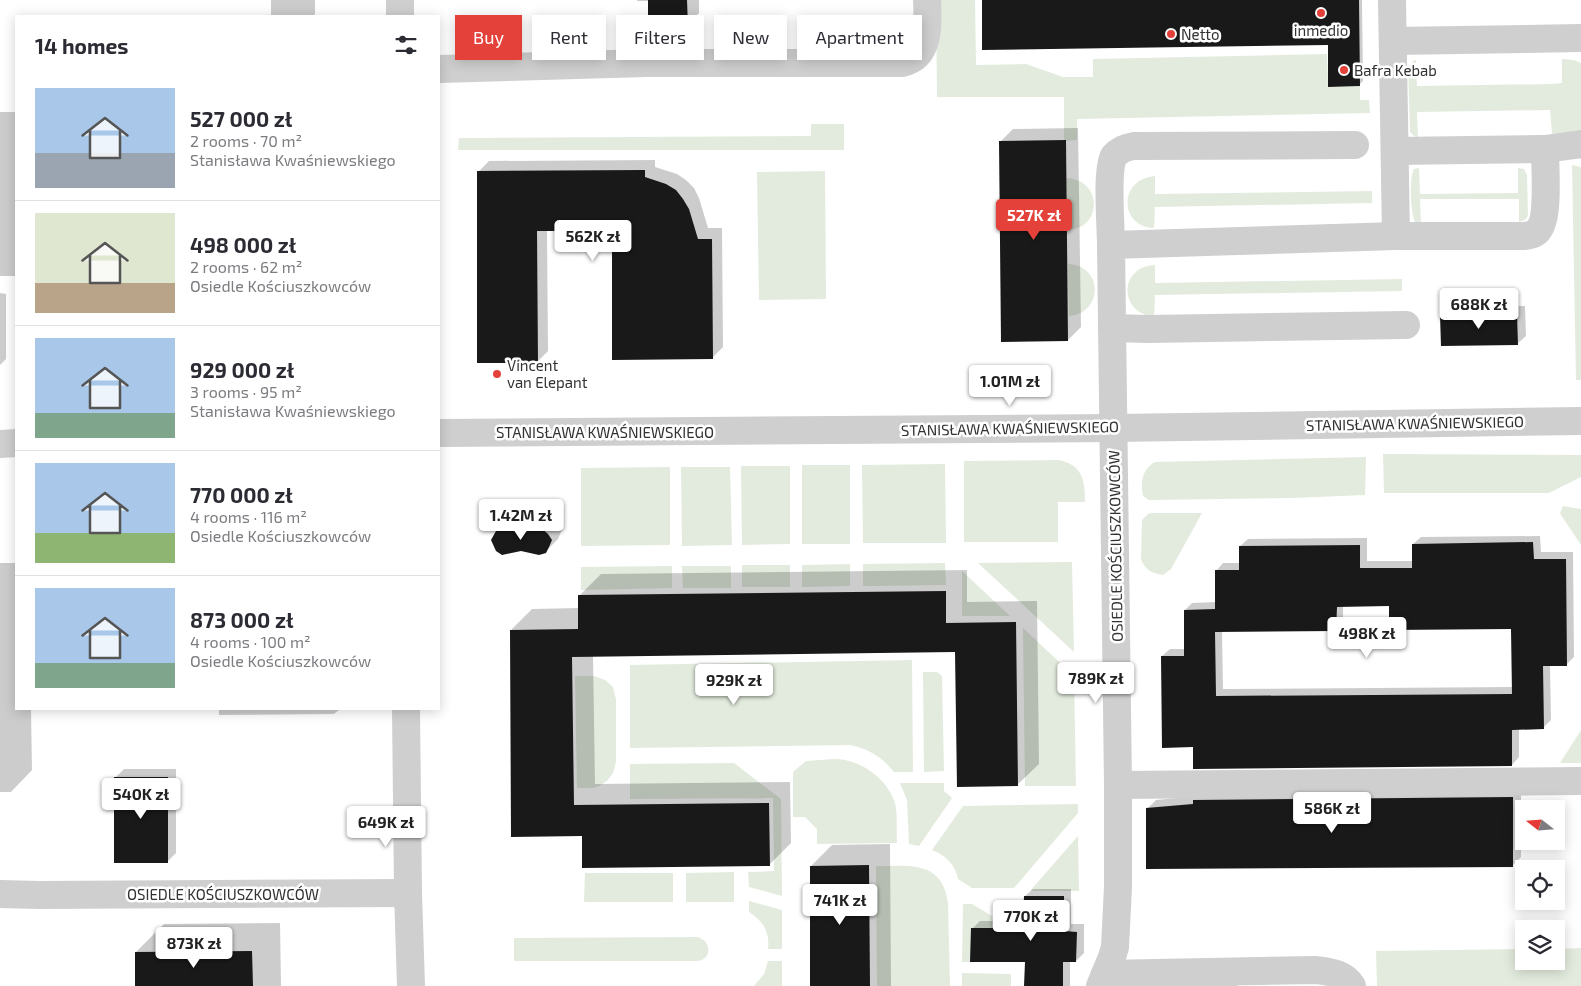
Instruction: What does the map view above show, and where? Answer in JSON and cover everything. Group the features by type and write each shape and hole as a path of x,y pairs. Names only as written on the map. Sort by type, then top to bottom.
{"street":[{"path":"400,0 400,15"},
{"path":"440,69 646,63 897,64 907,62 918,54 925,41 928,24 927,0"},
{"path":"1392,0 1396,236"},
{"path":"1392,41 1581,38"},
{"path":"1395,151 1545,149 1581,144"},
{"name":"OSIEDLE KOŚCIUSZKOWCÓW","path":"1352,986 1345,978 1338,974 1316,970 1102,980 1112,957 1116,936 1118,887 1110,172 1115,156 1125,148 1134,146 1355,145"},
{"path":"1111,245 1396,236 1526,236 1538,232 1544,221 1545,149"},
{"path":"1112,328 1406,325"},
{"name":"STANISŁAWA KWAŚNIEWSKIEGO","path":"440,433 1114,428 1581,421"},
{"path":"0,444 15,443"},
{"path":"406,710 411,986"},
{"path":"1118,785 1581,781"},
{"name":"OSIEDLE KOŚCIUSZKOWCÓW","path":"0,894 408,893"},
{"name":"OSIEDLE KOŚCIUSZKOWCÓW","path":"0,913 39,895"}],"shaded area":[{"path":"936,0 975,0 976,65 1026,64 1063,77 1093,77 1093,59 1327,54 1328,87 1360,86 1360,100 1369,100 1370,113 1077,119 1077,140 1064,141 1064,97 937,97"},
{"path":"1562,59 1581,63 1581,132 1554,135 1552,133 1550,110 1417,112 1418,137 1410,132 1408,67 1413,61 1416,60 1417,86 1562,83"},
{"path":"811,124 844,124 844,150 458,150 459,138 811,136"},
{"path":"1572,165 1581,167 1581,380 1576,380"},
{"path":"1419,168 1420,194 1518,193 1518,168 1524,169 1527,175 1528,216 1525,220 1519,222 1519,199 1420,199 1421,224 1416,223 1412,213 1411,188 1412,173 1414,169"},
{"path":"825,171 826,299 759,300 757,172"},
{"path":"1155,176 1155,194 1372,191 1372,203 1155,207 1154,228 1142,226 1134,220 1129,212 1128,203 1129,194 1134,185 1143,179"},
{"path":"1066,178 1078,180 1087,186 1094,204 1087,222 1079,228 1067,230"},
{"path":"1068,264 1080,266 1088,272 1093,280 1095,289 1089,307 1080,313 1069,316"},
{"path":"1155,265 1155,283 1402,279 1402,291 1155,295 1154,317 1142,313 1134,307 1129,299 1128,290 1130,281 1135,273 1143,267"},
{"path":"1383,454 1581,455 1581,477 1549,493 1384,493"},
{"path":"1366,457 1365,495 1149,500 1143,496 1142,491 1142,481 1145,472 1155,462"},
{"path":"1059,460 1067,462 1078,470 1083,481 1085,502 1058,502 1058,542 964,542 964,461"},
{"path":"945,464 946,543 863,543 862,465"},
{"path":"802,465 850,465 850,544 802,544"},
{"path":"741,466 790,466 790,544 742,545"},
{"path":"670,467 670,545 581,546 581,468"},
{"path":"681,467 730,467 732,545 682,546"},
{"path":"1563,506 1581,509 1581,545 1560,513"},
{"path":"1152,513 1202,513 1171,569 1163,575 1149,570 1144,566 1141,559 1142,520"},
{"path":"1072,562 1074,652 978,563"},
{"path":"945,563 946,585 863,586 863,564"},
{"path":"850,564 850,586 802,587 802,565"},
{"path":"742,565 790,565 790,587 742,587"},
{"path":"672,566 672,588 581,590 581,567"},
{"path":"682,566 731,566 731,588 683,588"},
{"path":"962,571 1010,616 962,616"},
{"path":"1023,628 1074,676 1076,786 1025,786"},
{"path":"912,660 913,772 894,772 875,754 850,745 630,748 630,665"},
{"path":"923,672 937,672 942,676 944,771 924,772"},
{"path":"575,676 594,676 605,680 613,687 616,699 616,762 613,773 607,781 593,788 577,788"},
{"path":"1581,730 1581,763 1560,763"},
{"path":"834,759 853,762 863,766 886,786 895,803 897,843 817,844 817,829 805,817 793,817 793,772 806,761"},
{"path":"734,763 781,799 782,896 749,887 748,872 774,871 773,798 630,799 630,764"},
{"path":"900,783 944,783 944,791 952,798 919,846 909,844 907,800"},
{"path":"1078,804 1078,813 1014,888 972,888 958,879 955,869 949,861 932,850 963,806"},
{"path":"1078,836 1079,891 1030,891"},
{"path":"876,866 912,866 922,868 932,872 939,879 945,889 948,903 950,986 877,986"},
{"path":"734,872 734,902 686,902 686,873"},
{"path":"585,873 673,873 673,902 584,902"},
{"path":"749,901 782,910 782,949 768,949 767,932 762,923 749,912"},
{"path":"963,904 972,904 1012,928 970,962 962,962"},
{"path":"698,937 707,944 708,953 705,958 698,961 514,961 514,938"},
{"path":"1581,948 1581,986 1377,986 1376,951 1515,949 1515,970 1565,970 1565,949"},
{"path":"768,961 782,961 782,986 754,986 764,974"},
{"path":"962,973 1011,974 1011,986 962,986"}],"building":[{"path":"648,0 687,0 688,15 648,15"},
{"name":"Netto","path":"982,0 1359,0 1360,86 1328,87 1328,45 982,50"},
{"path":"1066,140 1068,341 1001,342 999,141"},
{"path":"645,170 645,177 666,184 676,190 683,199 689,209 698,239 712,239 713,359 612,360 612,231 537,231 538,363 477,363 477,171"},
{"path":"1517,314 1518,345 1441,346 1440,315"},
{"path":"505,527 522,534 532,528 541,528 552,540 546,553 539,555 521,551 502,555 496,551 491,540 496,531"},
{"path":"1533,542 1534,559 1566,559 1567,666 1543,666 1544,729 1512,730 1512,766 1193,769 1193,747 1162,748 1161,656 1184,656 1184,610 1215,609 1215,570 1239,570 1239,546 1360,545 1360,568 1412,568 1412,544","holes":["1389,606 1389,630 1511,629 1512,694 1216,696 1215,632 1336,631 1337,607"]},
{"path":"946,591 946,623 1016,622 1018,786 957,787 955,652 572,657 574,805 769,803 770,866 582,868 582,836 511,837 510,630 578,629 578,595"},
{"path":"114,777 168,777 168,863 114,863"},
{"path":"1513,797 1513,867 1146,869 1146,808 1193,804 1193,800"},
{"path":"869,865 870,986 810,986 810,866"},
{"path":"1024,896 1064,896 1064,931 1077,932 1076,962 1063,962 1063,986 1024,986 1025,962 970,962 971,928 1023,928"},
{"path":"252,951 253,986 135,986 135,952"}],"place":[{"name":"inmedio","path":"1321,13"},
{"name":"Netto","path":"1171,34"},
{"name":"Bafra Kebab","path":"1344,70"},
{"name":"Vincent van Elepant","path":"497,374"}]}
